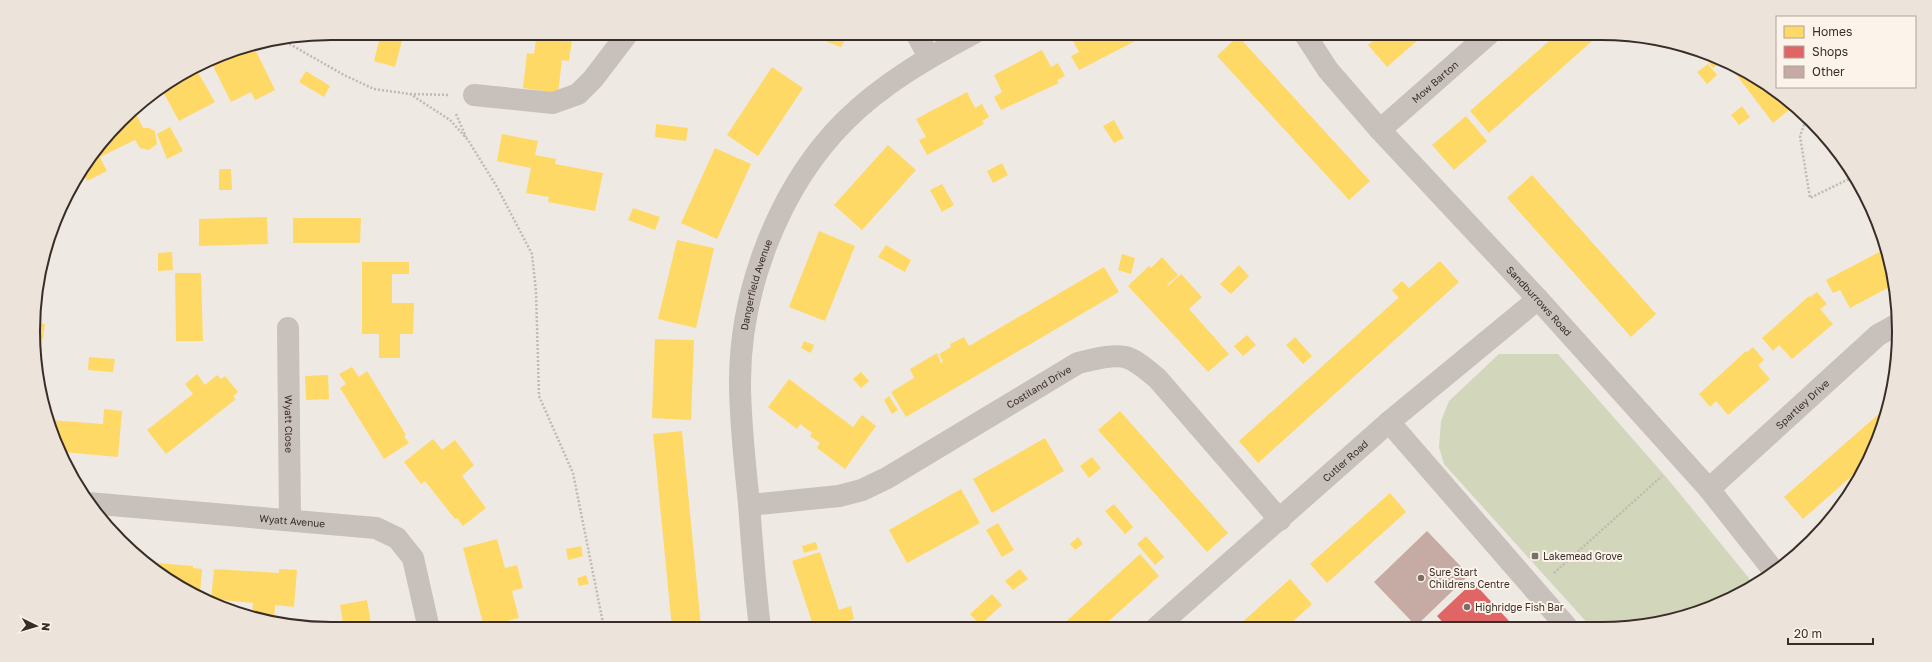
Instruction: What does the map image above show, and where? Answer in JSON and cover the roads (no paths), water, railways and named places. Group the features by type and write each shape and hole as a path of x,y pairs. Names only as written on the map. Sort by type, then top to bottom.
{"street":[{"path":"474,96 553,103 578,94 593,79 623,40"},
{"path":"920,40 929,57"},
{"name":"Dangerfield Avenue","path":"759,622 742,437 740,381 745,325 756,275 771,233 795,188 818,152 846,120 877,94 929,57 961,40"},
{"name":"Sandburrows Road","path":"1309,40 1328,70 1380,130 1538,299 1709,489 1771,567"},
{"name":"Mow Barton","path":"1380,130 1482,40"},
{"name":"Cutler Road","path":"1163,622 1280,520 1389,422 1538,299"},
{"name":"Spartley Drive","path":"1709,489 1878,334 1892,327"},
{"name":"Wyatt Close","path":"288,328 290,520"},
{"name":"Costiland Drive","path":"749,505 839,496 862,490 914,462 1078,363 1106,358 1125,357 1141,365 1157,378 1280,520"},
{"path":"1389,422 1563,622"},
{"name":"Wyatt Avenue","path":"97,504 376,528 397,538 413,558 427,622"}],"place":[{"name":"Lakemead Grove","path":"1535,556"},
{"name":"Sure Start Childrens Centre","path":"1421,578"},
{"name":"Highridge Fish Bar","path":"1467,607"}]}
